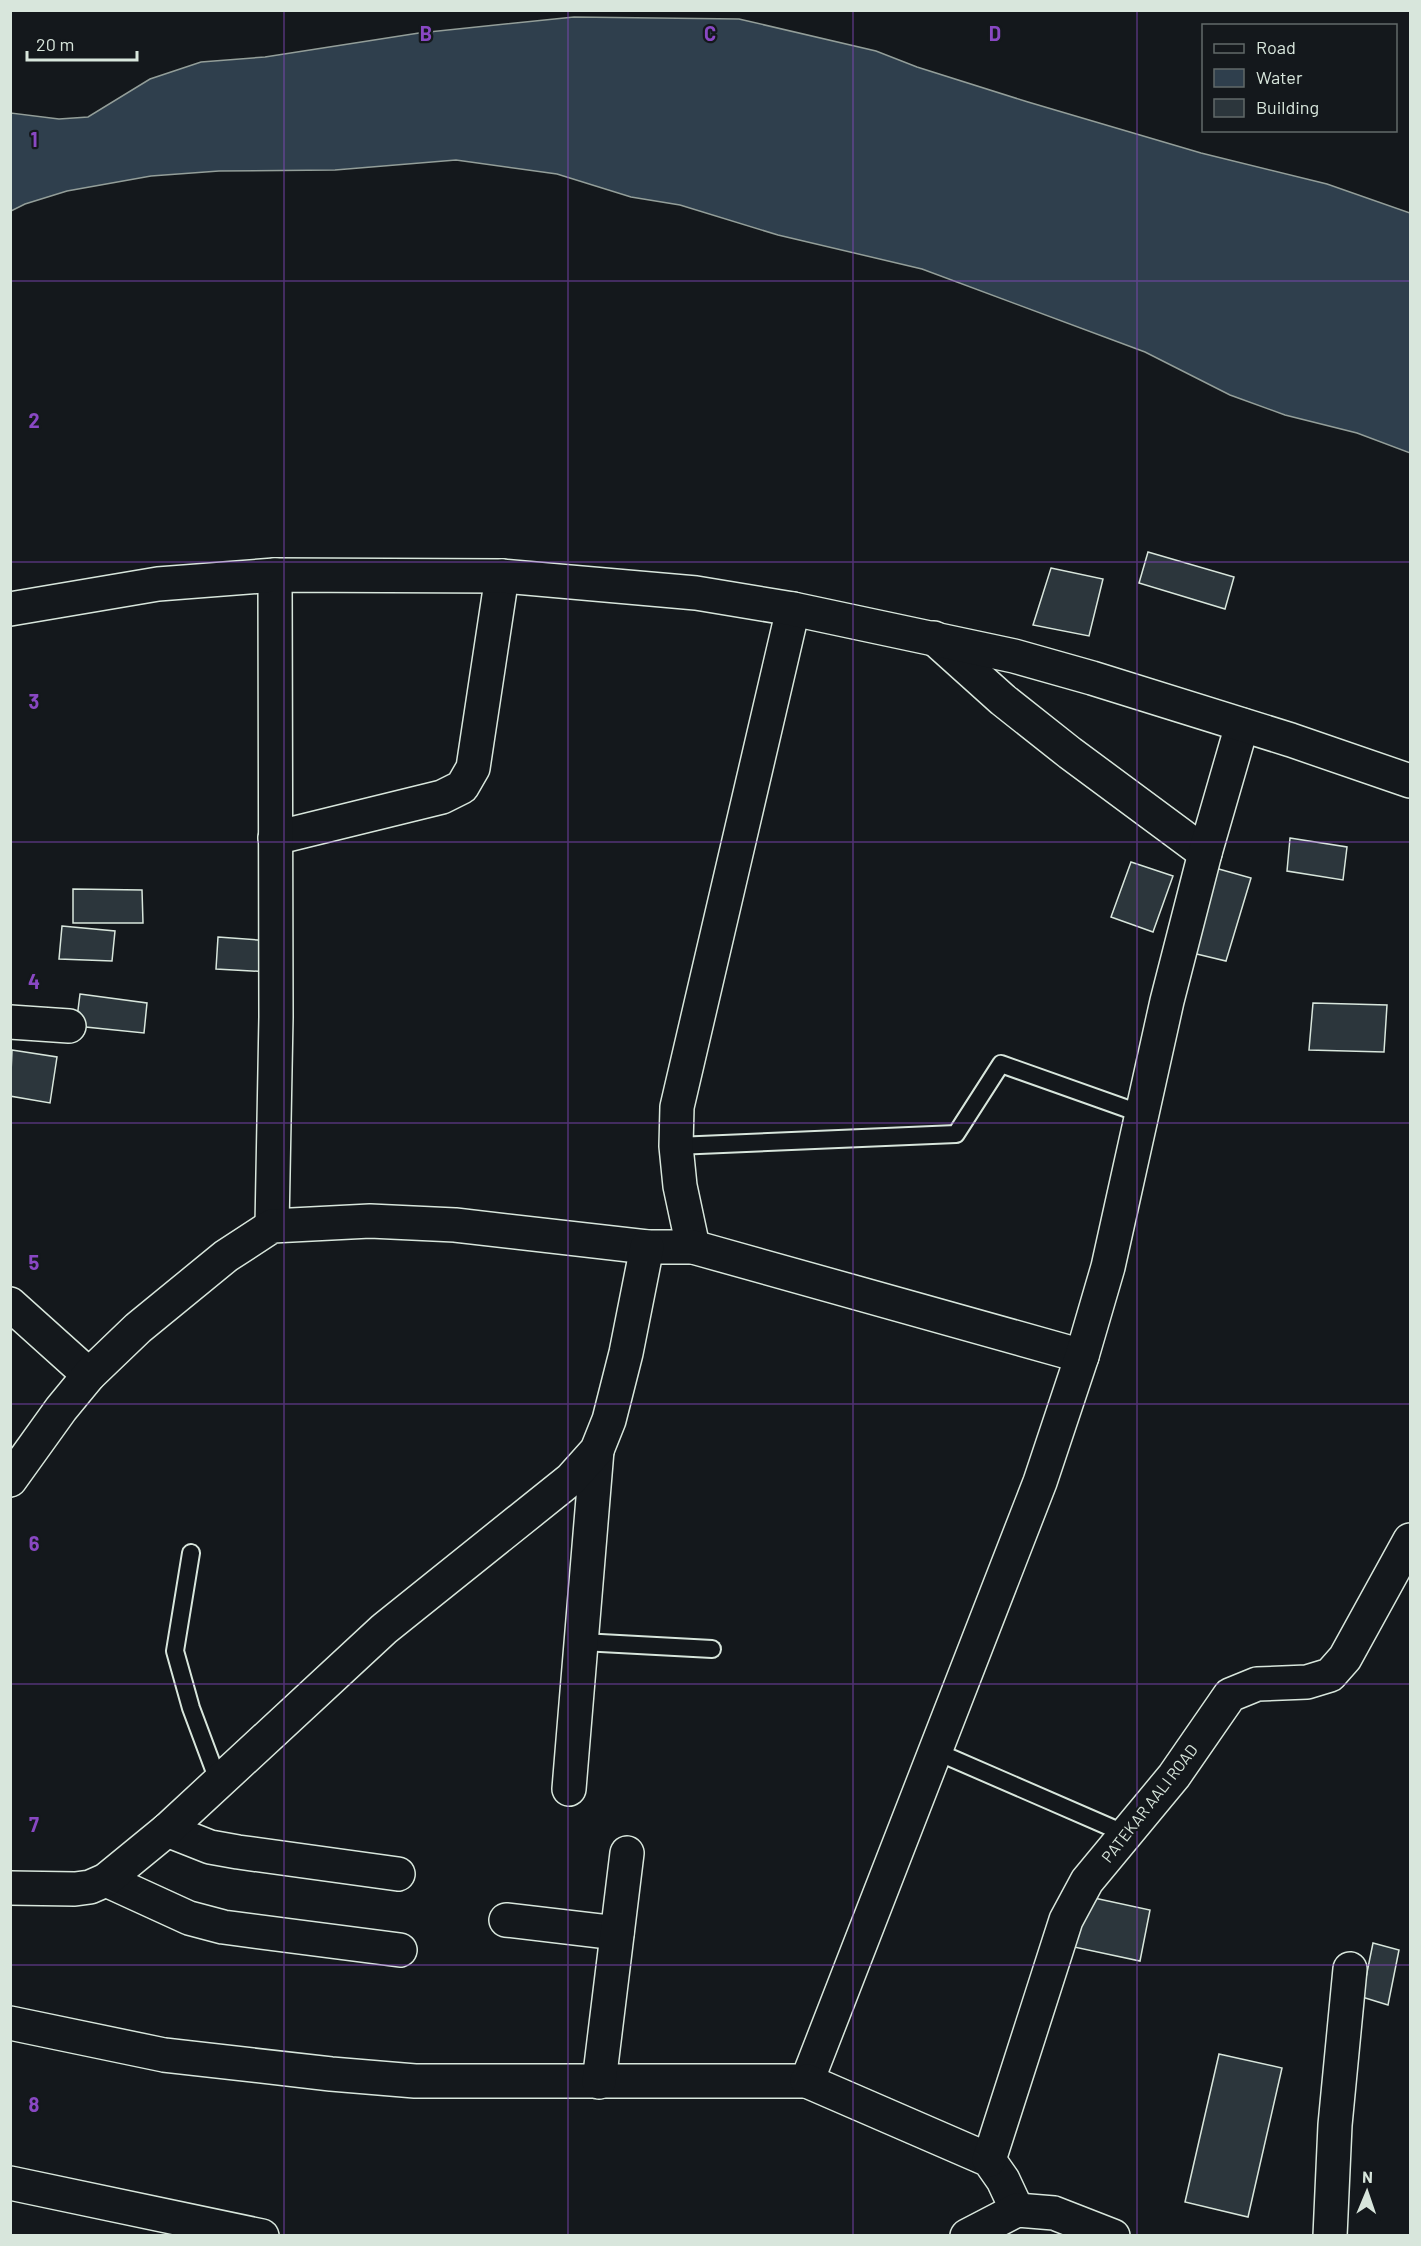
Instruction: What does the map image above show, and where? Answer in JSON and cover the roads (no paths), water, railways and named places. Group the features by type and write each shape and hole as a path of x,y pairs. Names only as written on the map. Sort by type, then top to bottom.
{"street":[{"path":"272,1226 276,1017 275,575"},
{"path":"10,609 158,584 275,575 502,576 696,593 793,609 1014,656 1242,724 1410,781"},
{"path":"275,838 442,797 462,787 473,768 502,576"},
{"path":"693,1247 680,1186 676,1146 677,1107 793,609"},
{"path":"934,638 1004,700 1070,753 1205,853"},
{"path":"807,2082 1040,1482 1082,1356 1108,1267 1167,1001 1205,853 1242,724"},
{"path":"10,1022 69,1026"},
{"path":"10,1480 60,1409 89,1375 138,1328 225,1256 272,1226 370,1221 455,1225 647,1247 693,1247 1082,1356"},
{"path":"569,1789 597,1450 609,1420 626,1353 647,1247"},
{"path":"10,1304 89,1375"},
{"path":"10,1888 75,1889 90,1887 106,1880 167,1830 384,1629 571,1479 597,1450"},
{"name":"PATEKAR AALI ROAD","path":"989,2160 1066,1920 1087,1881 1174,1776 1230,1695 1257,1684 1307,1682 1330,1675 1345,1658 1410,1540"},
{"path":"167,1830 210,1846 238,1852 398,1874"},
{"path":"599,2082 627,1853"},
{"path":"106,1880 189,1918 223,1927 400,1950"},
{"path":"506,1920 618,1933"},
{"path":"1330,2235 1335,2125 1350,1969"},
{"path":"10,2023 164,2055 415,2081 807,2082 989,2160 1003,2180 1017,2210"},
{"path":"10,2183 262,2235"},
{"path":"968,2235 1017,2210 1054,2213 1113,2235"}],"lane":[{"path":"676,1146 956,1134 1001,1064 1142,1114"},
{"path":"191,1553 175,1651 191,1708 219,1783"},
{"path":"582,1642 712,1649"},
{"path":"935,1751 1126,1834"}],"water":[{"path":"574,17 739,19 876,51 917,67 1028,102 1201,153 1327,184 1410,213 1410,453 1357,433 1285,415 1230,395 1145,352 922,269 778,235 680,205 631,197 557,174 456,160 335,170 219,171 151,176 67,191 25,204 11,211 11,113 59,119 88,117 150,79 201,62 265,57 419,33"}]}
